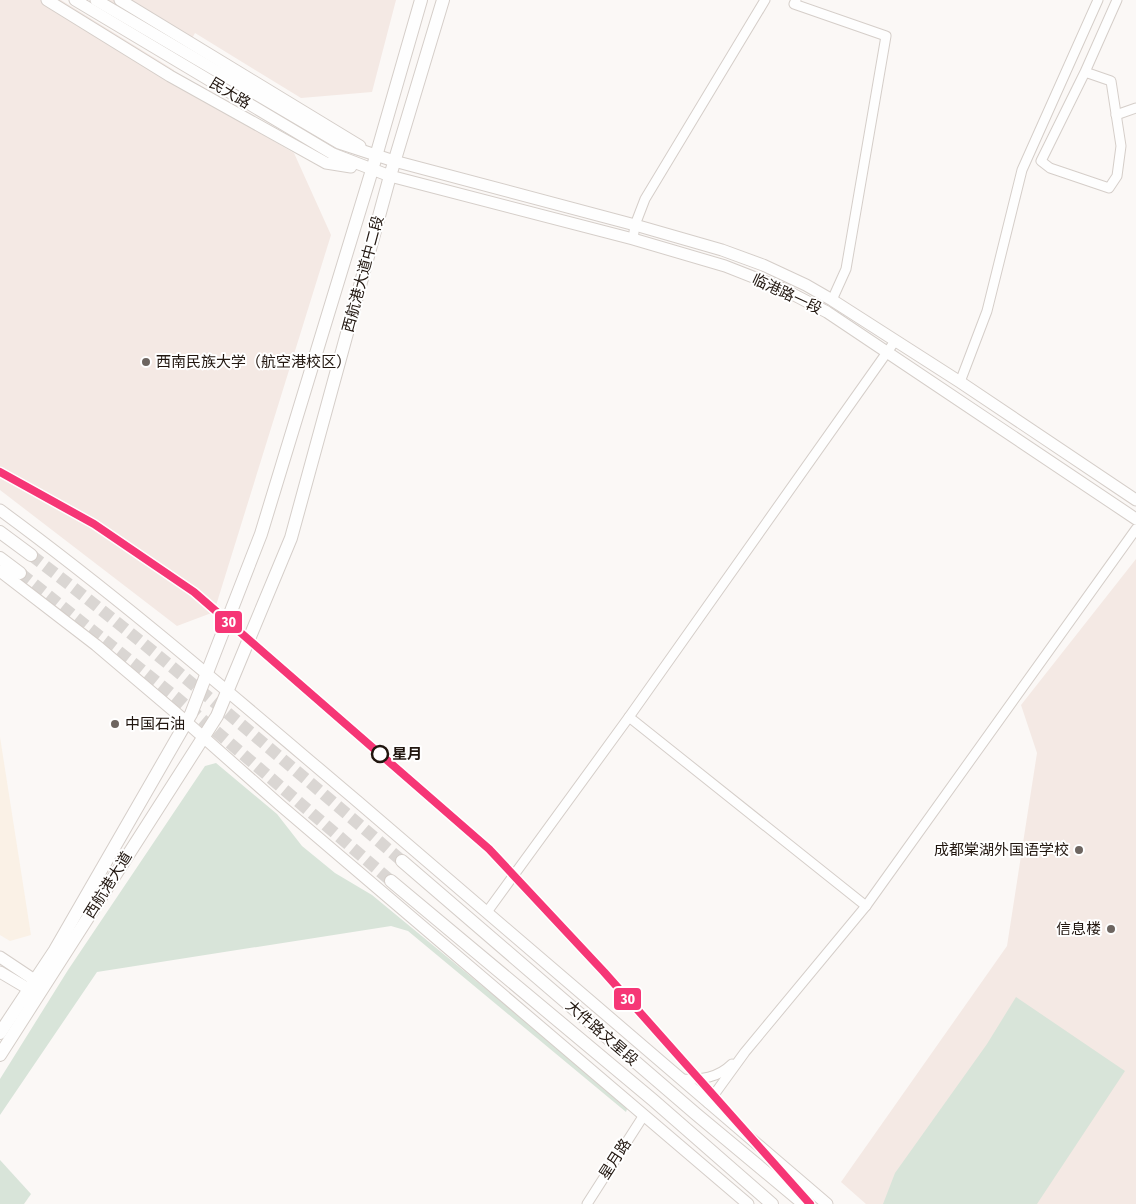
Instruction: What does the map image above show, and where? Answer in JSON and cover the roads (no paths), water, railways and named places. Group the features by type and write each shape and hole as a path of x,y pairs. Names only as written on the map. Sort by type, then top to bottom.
{"main road":[{"path":"0,1033 37,987 55,950 187,722 207,674 261,534 372,170 421,0"},
{"name":"西航港大道中二段","path":"218,716 291,538 394,161 443,0"},
{"path":"0,532 31,555"},
{"path":"0,558 20,572"},
{"name":"西航港大道","path":"0,1055 37,987 218,716"},
{"name":"大件路文星段","path":"402,861 696,1114 804,1204"},
{"name":"大件路文星段","path":"390,881 653,1100 772,1204"}],"street":[{"path":"47,0 170,76 326,163 372,170"},
{"name":"民大路","path":"75,0 333,154 390,176"},
{"name":"民大路","path":"96,0 339,143 394,161"},
{"path":"120,0 376,156"},
{"path":"633,239 645,199 764,0"},
{"path":"796,0 794,4 886,36 846,268 832,300"},
{"path":"960,382 987,311 1022,170 1098,0"},
{"path":"1085,72 1111,81 1120,146 1117,176 1109,188 1050,168 1041,161 1085,72 1117,0"},
{"path":"1116,115 1136,108"},
{"name":"临港路一段","path":"394,161 636,225 722,250 763,265 832,300 960,382 1136,500"},
{"name":"临港路一段","path":"390,176 633,239 725,266 781,288 826,312 1136,519"},
{"path":"487,912 629,717 895,341"},
{"path":"0,510 47,545 228,691 827,1204"},
{"path":"708,1103 745,1052 866,906 1136,529"},
{"path":"0,571 96,645 187,722 288,811 748,1204"},
{"path":"629,717 866,906"},
{"path":"0,957 37,987"},
{"path":"0,972 37,987"},
{"path":"681,1079 696,1080 710,1078 726,1070 745,1052"},
{"name":"星月路","path":"587,1204 644,1115"}],"tunnel":[{"path":"31,555 172,667 402,861"},
{"path":"20,573 177,698 391,881"}],"place":[{"name":"西南民族大学（航空港校区）","path":"146,362"},
{"name":"中国石油","path":"115,724"},
{"name":"星月","path":"380,754"},
{"name":"成都棠湖外国语学校","path":"1079,850"},
{"name":"信息楼","path":"1111,929"}]}
